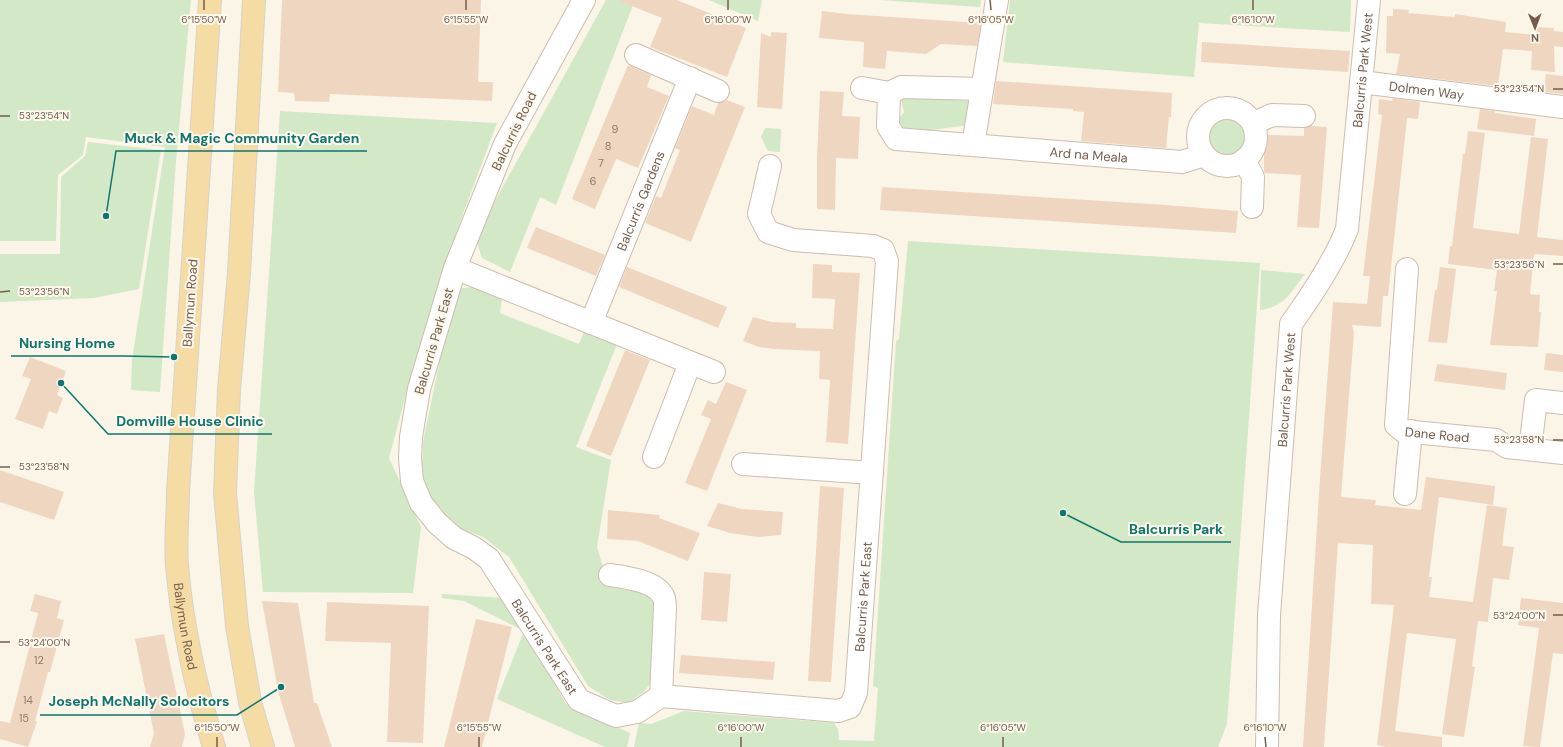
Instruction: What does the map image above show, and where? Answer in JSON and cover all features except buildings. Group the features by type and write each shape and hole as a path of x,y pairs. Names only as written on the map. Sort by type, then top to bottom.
{"main road":[{"name":"Ballymun Road","path":"210,0 178,492 177,564 187,640 207,725 214,747"},
{"path":"254,0 239,265 229,390 225,493 237,626 250,702 263,747"}],"street":[{"name":"Balcurris Road","path":"455,268 505,144 584,0"},
{"path":"973,145 997,0"},
{"name":"Balcurris Park West","path":"1266,747 1269,615 1291,324 1305,305 1341,245 1347,229 1369,0"},
{"path":"636,55 718,91"},
{"name":"Balcurris Gardens","path":"591,323 690,78"},
{"name":"Dolmen Way","path":"1361,82 1563,107"},
{"path":"862,88 889,93 902,87 982,89"},
{"name":"Ard na Meala","path":"889,93 888,126 896,139 1182,162 1204,155"},
{"path":"1231,107 1240,110 1254,123 1257,132 1257,142 1253,151 1240,164 1231,166 1221,165 1211,162 1204,155 1199,146 1198,136 1200,126 1205,117 1213,111 1231,107"},
{"path":"1254,123 1272,115 1304,116"},
{"path":"1244,160 1253,177 1252,207"},
{"name":"Balcurris Park East","path":"455,268 419,389 410,458 412,481 421,503 437,523 454,538 474,548 490,559 579,700 616,716 636,712 661,696 838,711 850,706 856,692 887,261 883,250 873,246 794,240 768,232 759,214 770,166"},
{"path":"455,268 714,372"},
{"name":"Dane Road","path":"1407,269 1396,425 1403,431 1496,440 1507,446 1563,454"},
{"path":"654,457 690,363"},
{"path":"1530,449 1536,400 1563,403"},
{"path":"1405,494 1411,432"},
{"path":"743,464 872,473"},
{"path":"610,575 635,579 654,587 663,596 666,608 661,696"}],"green space":[{"path":"0,0 191,0 176,161 160,392 131,390 132,360 165,147 86,137 83,155 58,175 56,241 0,241"},
{"path":"606,0 635,0 556,205 540,197 510,272 482,258 475,237"},
{"path":"709,0 762,0 758,21"},
{"path":"880,0 981,0 980,7"},
{"path":"1010,0 1351,0 1350,32 1199,23 1194,77 1003,62"},
{"path":"900,96 978,102 977,124 909,133 897,121 904,112"},
{"path":"280,111 497,123 459,225 413,368 389,458 421,527 413,593 263,592 254,492"},
{"path":"1227,119 1241,125 1247,139 1241,153 1227,159 1213,153 1207,139 1213,125"},
{"path":"765,128 781,129 780,152 768,151 761,137"},
{"path":"88,142 161,150 139,289 94,298 0,302 0,254 60,254 61,177 85,156"},
{"path":"908,241 1260,263 1227,724 1218,747 634,747 639,723 651,724 684,711 834,723 838,729 839,740 874,741 878,688 873,686 896,341 899,339"},
{"path":"1261,270 1305,274 1287,298 1282,302 1260,310"},
{"path":"478,287 502,298 500,313 579,344 587,325 619,339 576,447 611,460 597,547 605,574 635,578 656,603 651,682 644,692 628,703 610,700 588,686 509,557 483,537 444,523 422,483 423,442 453,296 461,288"},
{"path":"442,594 504,598 524,631 464,601 442,598"},
{"path":"524,631 566,704 630,733 627,747 605,747 497,699"}],"place":[{"name":"Muck & Magic Community Garden","path":"106,216"},
{"name":"Nursing Home","path":"174,357"},
{"name":"Domville House Clinic","path":"61,383"},
{"name":"Balcurris Park","path":"1063,513"},
{"name":"Joseph McNally Solocitors","path":"281,687"}]}
